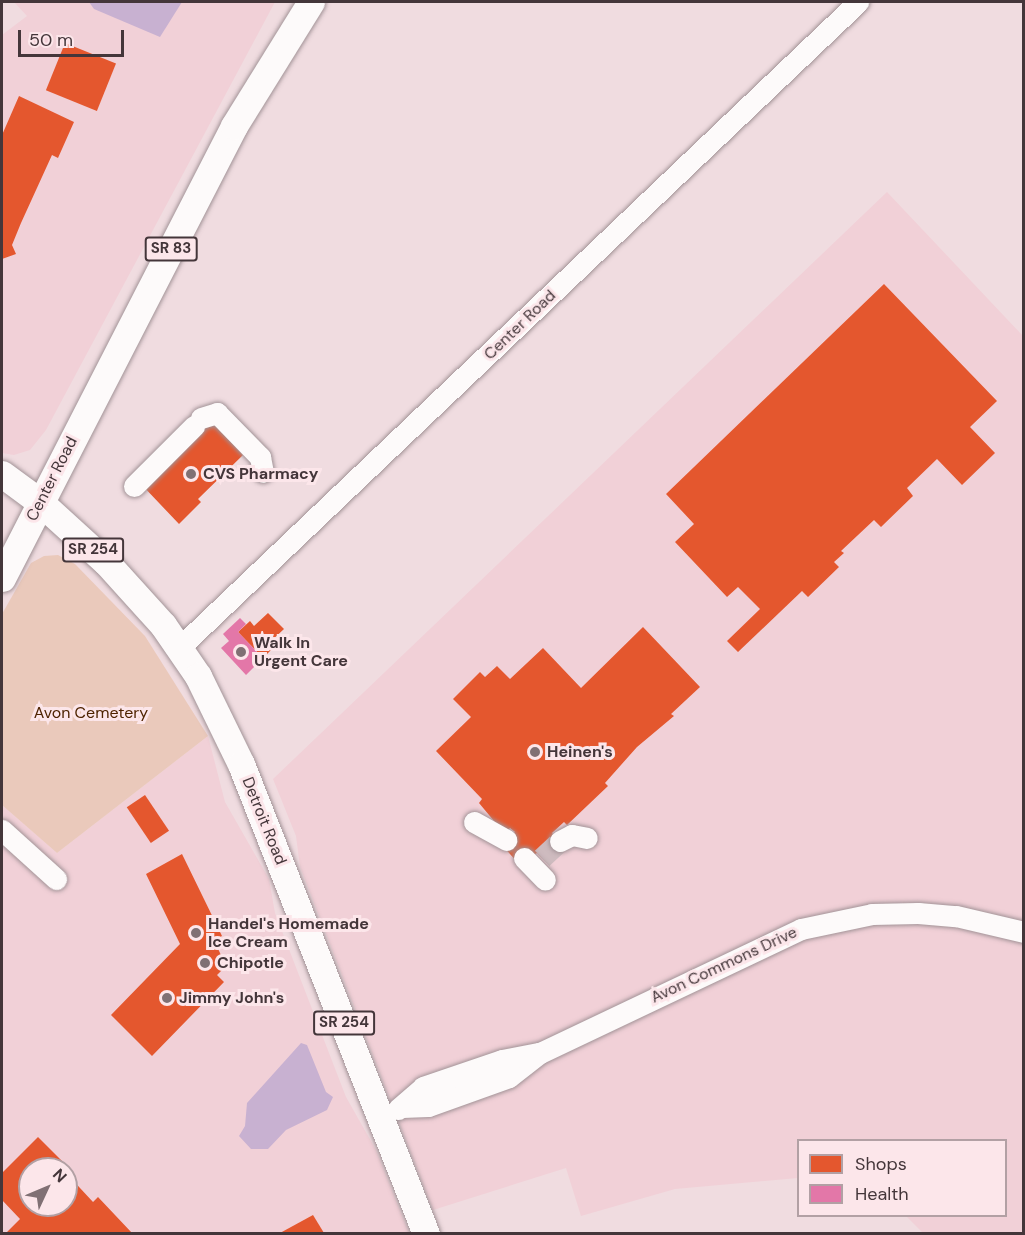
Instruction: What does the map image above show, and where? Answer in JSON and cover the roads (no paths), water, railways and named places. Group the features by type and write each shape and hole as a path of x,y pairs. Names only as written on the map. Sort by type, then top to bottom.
{"main road":[{"name":"Center Road","path":"2,578 234,126 311,2"},
{"name":"Detroit Road","path":"2,474 40,502 106,562 180,647 209,696 241,764 392,1112 426,1233"}],"street":[{"name":"Center Road","path":"180,647 858,2"},
{"path":"134,486 197,422 218,413 260,457 263,472"},
{"path":"474,822 506,840"},
{"path":"2,830 56,879"},
{"path":"560,841 572,835 587,838"},
{"name":"Avon Commons Drive","path":"392,1112 428,1106 509,1077 540,1053 762,945 834,920 918,913 956,916 1023,932"}],"tunnel":[{"path":"542,858 560,841"}],"place":[{"name":"CVS Pharmacy","path":"191,474"},
{"name":"Walk In Urgent Care","path":"241,652"},
{"name":"Heinen's","path":"535,752"},
{"name":"Handel's Homemade Ice Cream","path":"196,933"},
{"name":"Chipotle","path":"205,963"},
{"name":"Jimmy John's","path":"167,998"}],"park label":[{"name":"Avon Cemetery","path":"91,713"}]}
